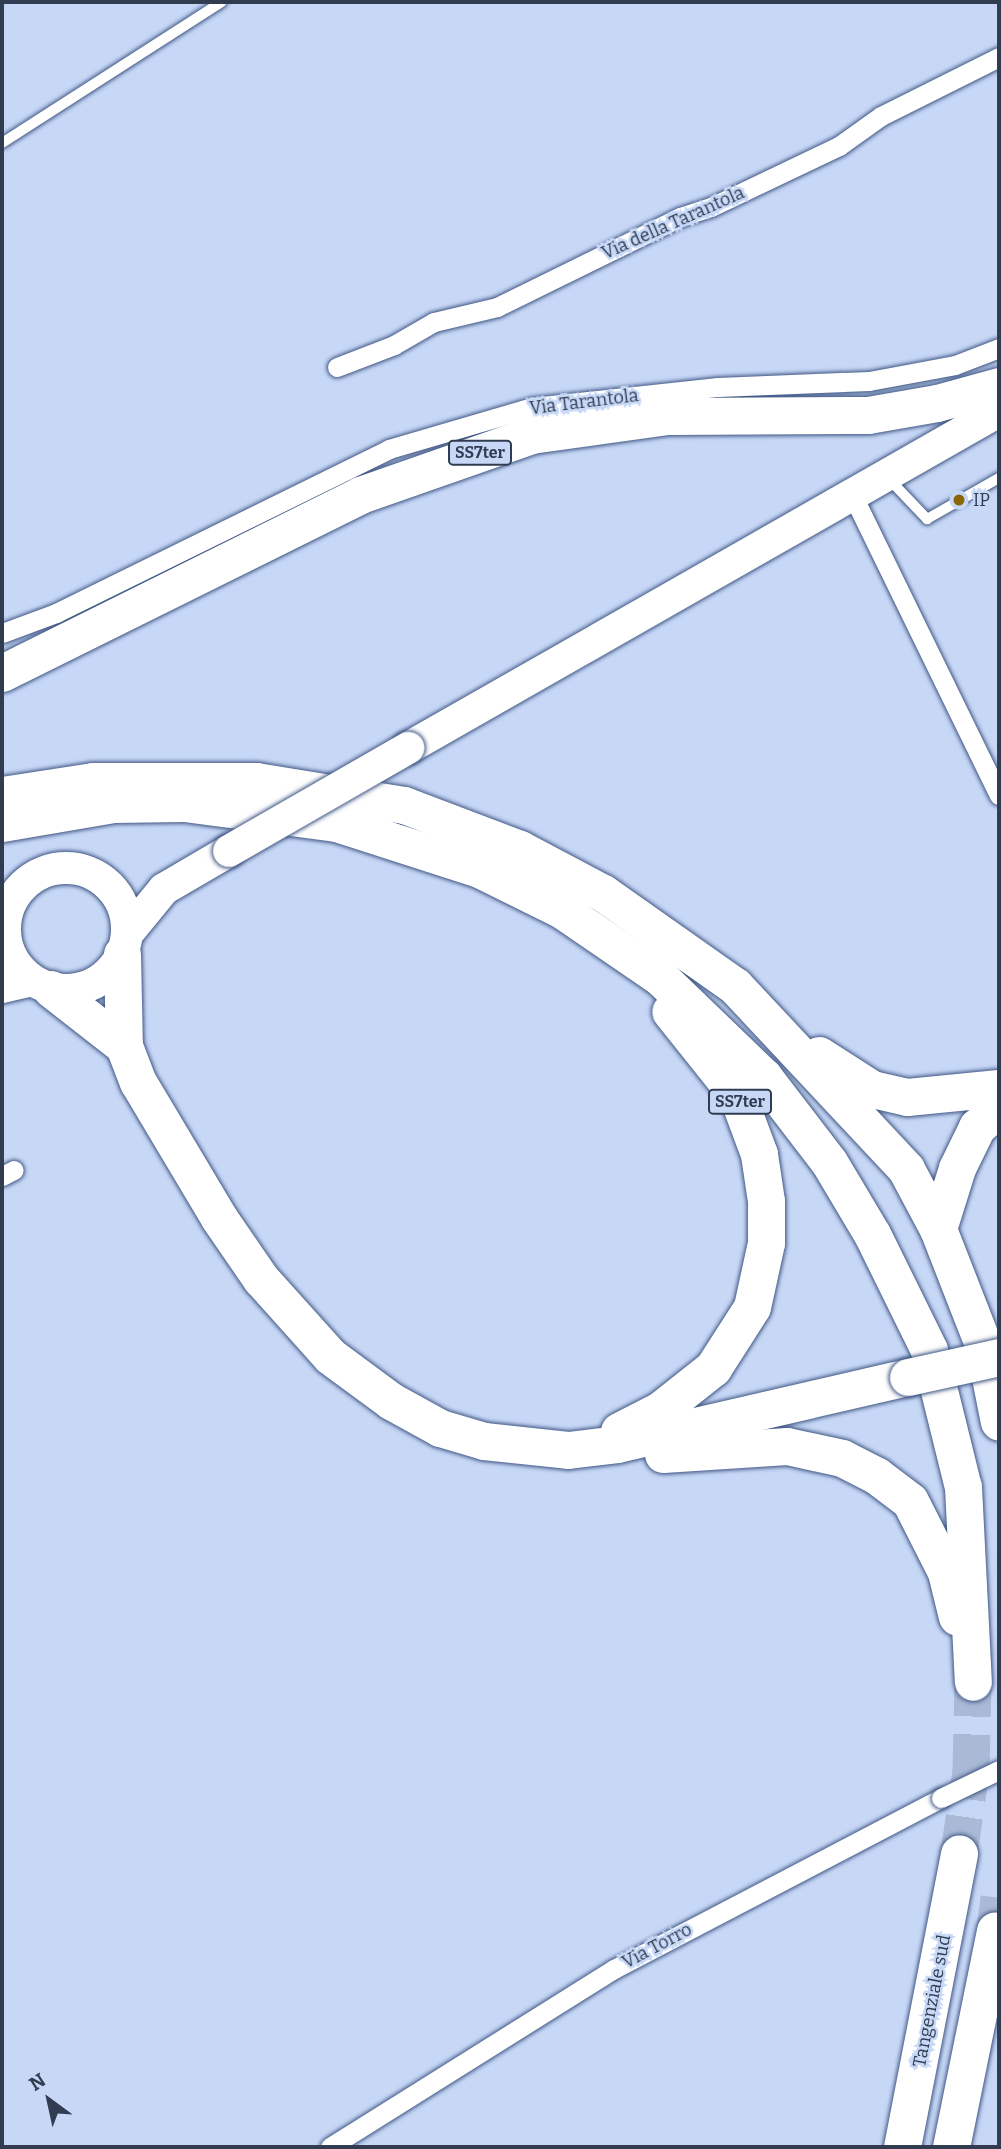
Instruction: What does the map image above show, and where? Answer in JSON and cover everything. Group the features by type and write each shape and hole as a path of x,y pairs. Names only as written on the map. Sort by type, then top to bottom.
{"highway":[{"name":"SS7ter","path":"2,673 360,495 531,435 668,416 868,415 937,403 999,408"},
{"path":"2,795 93,781 256,781 404,805 520,849 603,893 675,940 761,1013 872,1089 907,1097 961,1095 999,1088"},
{"path":"2,823 113,804 184,803 271,812 383,835 479,869 562,910 660,977 763,1076 829,1162 872,1234 929,1350 963,1487 973,1682 946,1572 910,1501 877,1476 842,1458 787,1446 635,1458 484,1441 440,1428 391,1401 330,1356 261,1279 219,1218 138,1082 124,1046 125,944"},
{"name":"SS7ter","path":"383,835 562,937 672,1012 737,1095 759,1154 766,1243 752,1307 713,1368 660,1410 635,1425 568,1450"},
{"path":"42,986 124,1046"},
{"path":"761,1013 906,1169 938,1228 984,1347 999,1422"},
{"path":"938,1228 957,1168 977,1127 999,1108"},
{"path":"568,1450 617,1444 999,1357"},
{"name":"Tangenziale sud","path":"902,2147 959,1853"},
{"path":"951,2147 995,1930"}],"main road":[{"name":"SS7ter","path":"164,889 886,476 999,408"},
{"path":"42,986 16,966 4,950 9,905 36,876 55,869 75,868 94,874 111,887 124,909 125,944"},
{"path":"111,887 164,889"},
{"path":"2,989 42,986 72,991 93,985 110,972 125,944 164,889"}],"street":[{"name":"Via della Tarantola","path":"337,367 394,345 433,322 497,307 680,218 711,207 839,146 881,116 999,57"},
{"name":"Via Tarantola","path":"2,633 56,613 389,449 533,407 718,387 869,381 955,365 999,348"},
{"path":"852,494 999,795"},
{"name":"Via Torro","path":"330,2147 614,1969 999,1770"}],"lane":[{"path":"2,143 222,2"},
{"path":"886,476 927,519 999,478"}],"tunnel":[{"path":"959,1853 971,1771 973,1682"},
{"path":"995,1930 999,1897"}],"place":[{"name":"IP","path":"959,500"}]}
